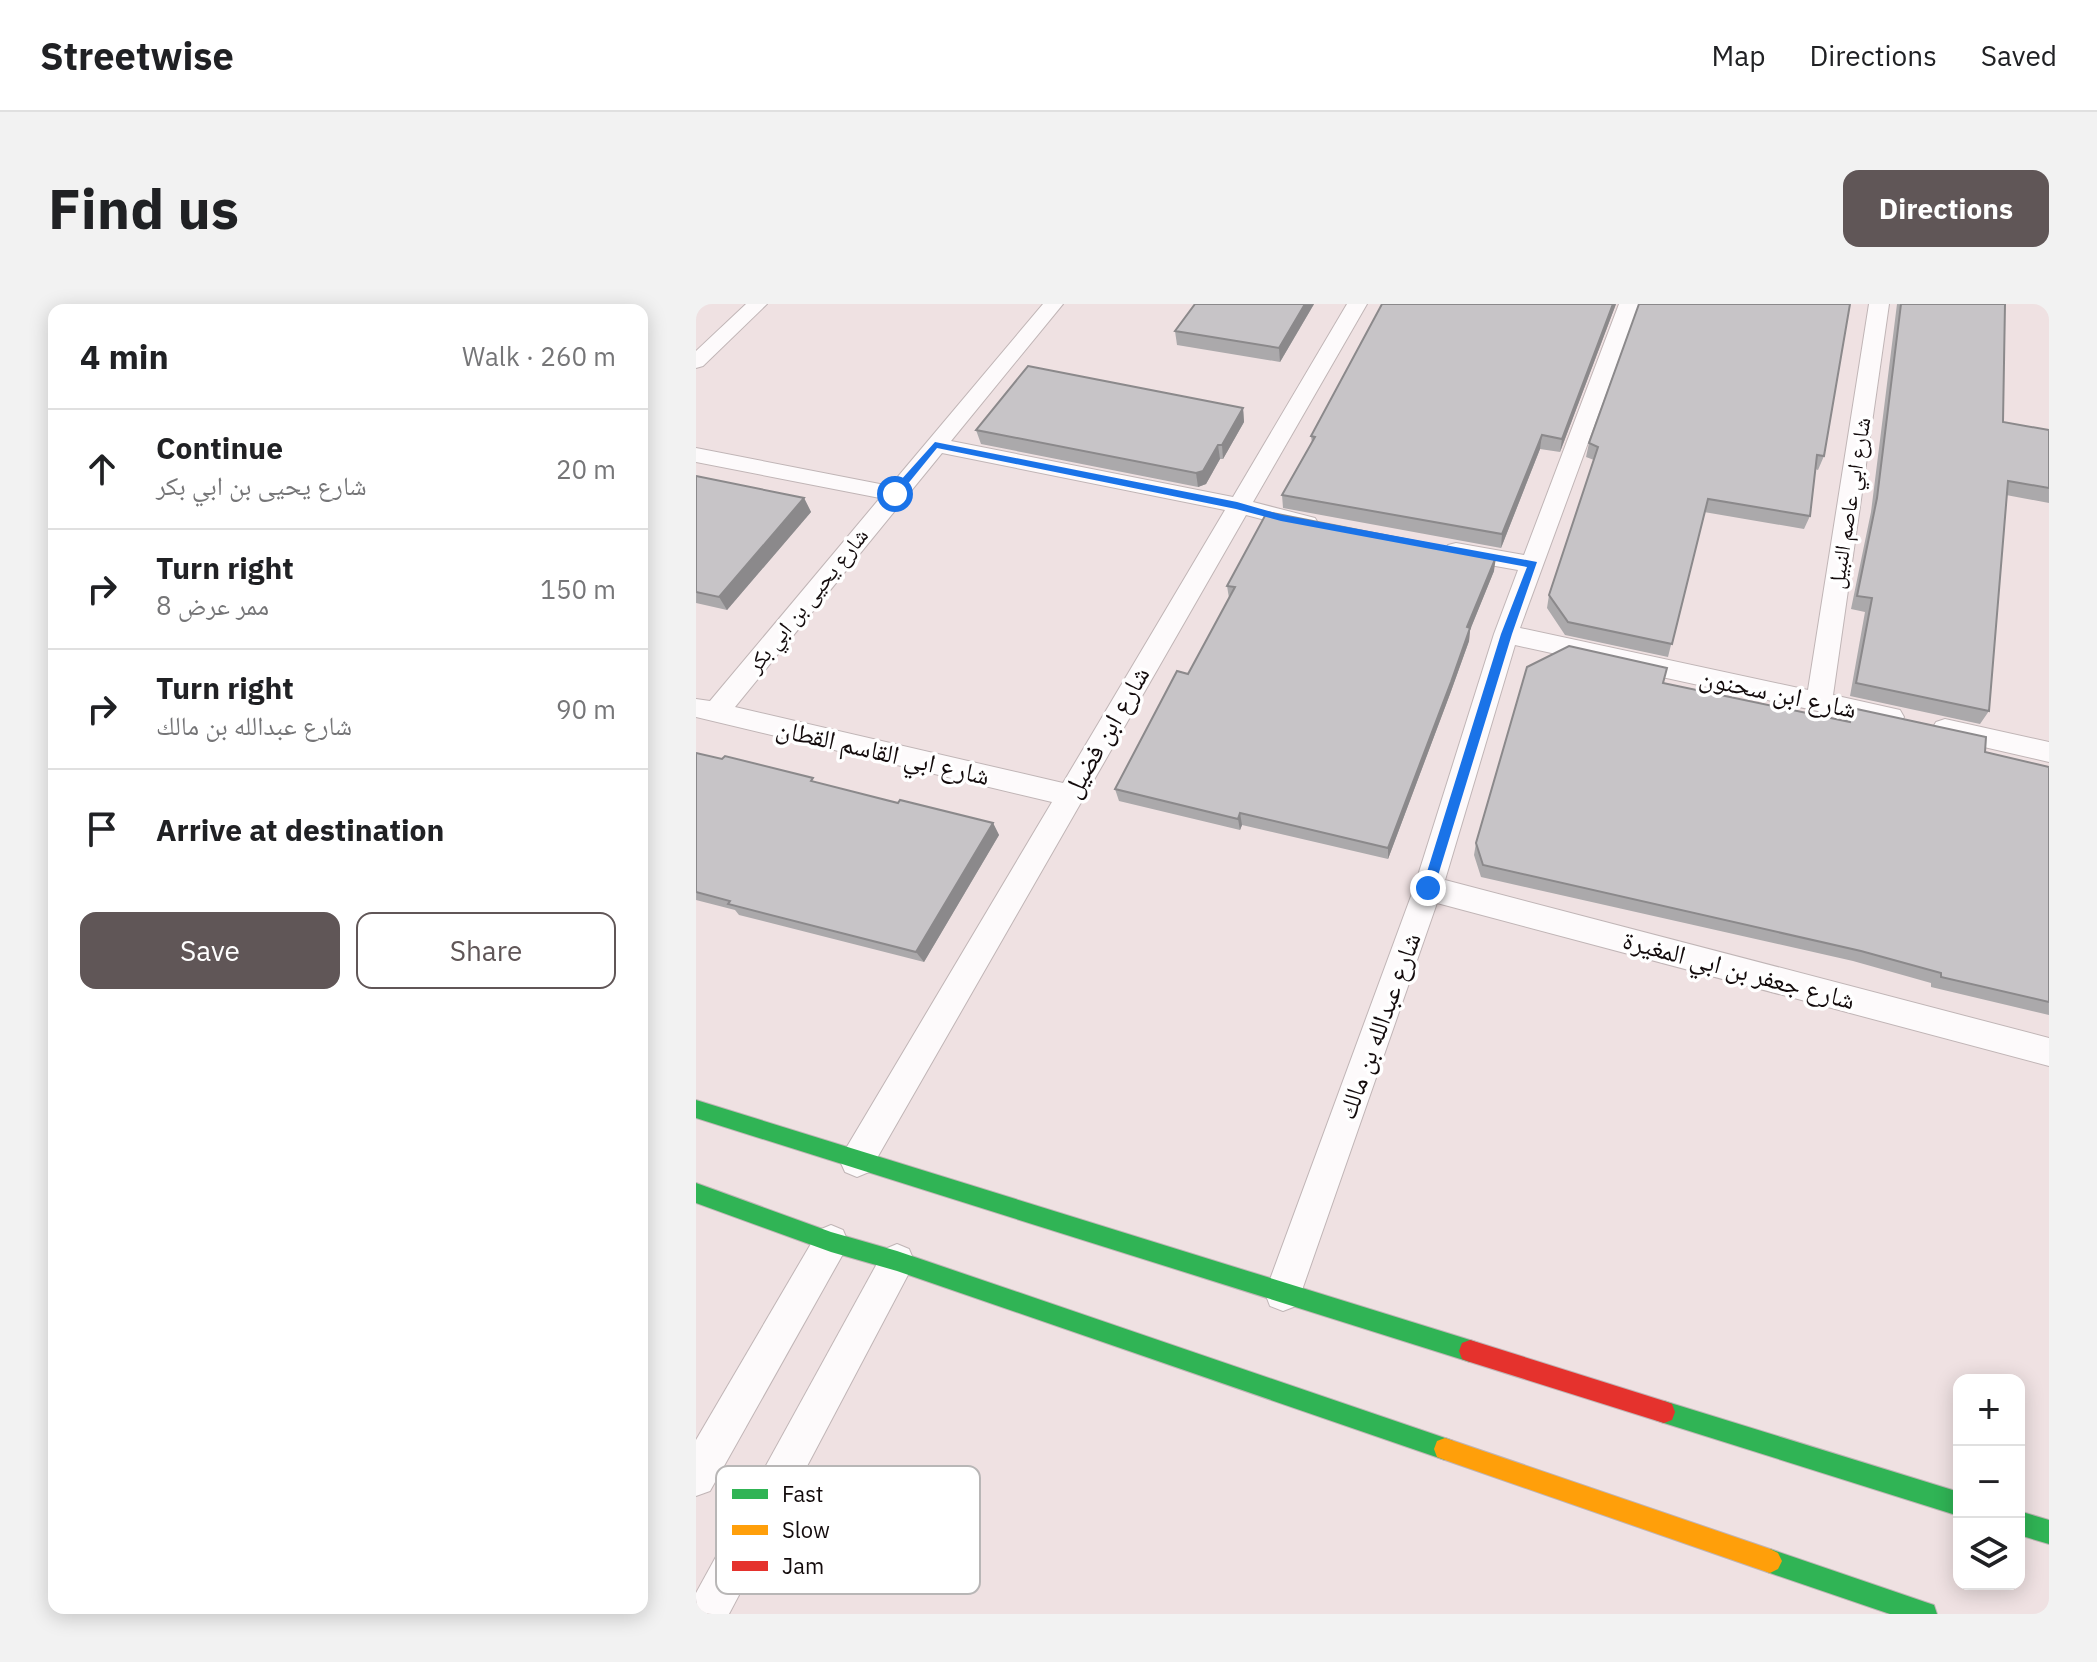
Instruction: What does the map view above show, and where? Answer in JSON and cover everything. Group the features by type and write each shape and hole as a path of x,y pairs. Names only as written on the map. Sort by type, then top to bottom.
{"street":[{"path":"696,362 757,304"},
{"name":"شارع يحيى بن ابي بكر","path":"706,710 895,494 1053,304"},
{"name":"شارع ابن فضيل","path":"857,1161 1357,304"},
{"name":"شارع عبدالله بن مالك","path":"1283,1293 1428,888 1506,634 1629,304"},
{"name":"شارع ابي عاصم النبيل","path":"1819,702 1879,304"},
{"path":"935,445 1237,505 1326,527"},
{"path":"696,455 895,494"},
{"path":"1430,547 1533,565"},
{"name":"شارع ابن سحنون","path":"1506,634 2049,752"},
{"name":"شارع ابي القاسم القطان","path":"706,710 1070,795"},
{"name":"شارع جعفر بن ابي المغيرة","path":"1428,888 2049,1052"},
{"path":"696,1109 1953,1502"},
{"path":"696,1193 831,1242 897,1261 1925,1614"},
{"path":"696,1477 831,1242"},
{"path":"787,1466 897,1261"},
{"path":"2025,1525 2049,1532"},
{"path":"707,1614 718,1594"}],"building":[{"path":"1195,304 1305,304 1279,348 1175,331"},
{"path":"1382,304 1613,304 1562,439 1542,435 1502,534 1282,495"},
{"path":"1639,304 1850,304 1824,456 1817,455 1810,516 1708,499 1672,644 1568,622 1549,595 1598,447 1589,443"},
{"path":"1901,304 2005,304 2003,422 2049,430 2049,488 2008,481 1989,711 1856,683 1872,598 1857,596 1877,498"},
{"path":"1028,366 1243,408 1222,445 1218,445 1203,471 1196,473 976,430"},
{"path":"696,476 804,498 719,597 696,592"},
{"path":"1267,512 1496,557 1467,627 1470,628 1451,682 1388,848 1240,813 1238,819 1115,789 1177,671 1188,674 1235,587 1227,586"},
{"path":"1569,646 1667,668 1663,683 1850,722 1852,708 1986,737 1985,752 2049,767 2049,1002 1941,977 1941,973 1861,951 1483,865 1476,843 1527,667"},
{"path":"696,753 722,759 725,756 898,803 900,800 993,823 916,952 728,904 730,901 696,892"}],"traffic: fast":[{"path":"696,1109 1470,1351"},
{"path":"696,1193 831,1242 897,1261 1445,1449"},
{"path":"1664,1412 1953,1502"},
{"path":"2025,1525 2049,1532"},
{"path":"1770,1561 1925,1614"}],"traffic: slow":[{"path":"1445,1449 1770,1561"}],"traffic: jam":[{"path":"1470,1351 1664,1412"}],"route":[{"path":"895,494 935,445 1237,505 1281,518 1533,565 1506,634 1428,888"}]}
